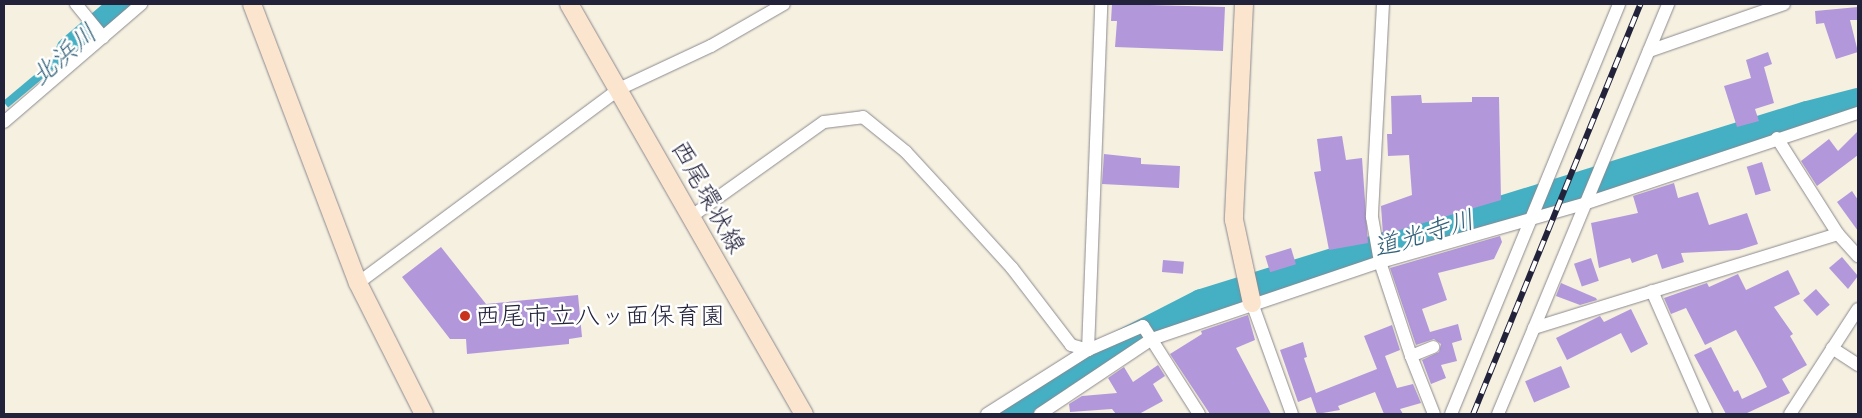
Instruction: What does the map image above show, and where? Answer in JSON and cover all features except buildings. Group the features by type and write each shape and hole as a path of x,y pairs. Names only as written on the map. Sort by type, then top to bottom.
{"street":[{"path":"76,4 102,35"},
{"path":"4,122 102,35 141,4"},
{"path":"252,4 358,283 424,414"},
{"name":"西尾環状線","path":"570,4 804,414"},
{"path":"358,283 619,89 711,46 784,4"},
{"path":"1088,350 1101,4"},
{"path":"1244,4 1234,220 1252,303 1292,414"},
{"path":"1383,4 1372,217 1380,261 1410,356 1434,414"},
{"path":"1451,414 1530,217 1546,184 1619,4"},
{"path":"1498,414 1668,4"},
{"path":"1648,51 1784,4"},
{"path":"1040,414 1057,410 1151,339 1252,303 1380,261 1585,201 1858,113"},
{"path":"692,216 824,122 863,116 906,152 942,190 1012,268 1071,345 1088,350"},
{"path":"1777,138 1838,234 1858,256"},
{"path":"1534,328 1838,234"},
{"path":"1652,291 1706,414"},
{"path":"1790,414 1858,309"},
{"path":"988,414 1088,350 1143,326 1198,414"},
{"path":"1410,356 1433,347"},
{"path":"1832,348 1858,365"}],"water":[{"name":"北浜川","path":"118,4 131,4 106,25 101,19"},
{"name":"北浜川","path":"88,30 93,36 8,107 4,100"}],"waterway":[{"name":"北浜川","path":"70,50 124,4"},
{"name":"道光寺川","path":"1011,414 1094,358 1201,303 1807,115 1858,102"}],"railway":[{"path":"1473,414 1640,4"}],"place":[{"name":"西尾市立八ッ面保育園","path":"465,316"}]}
